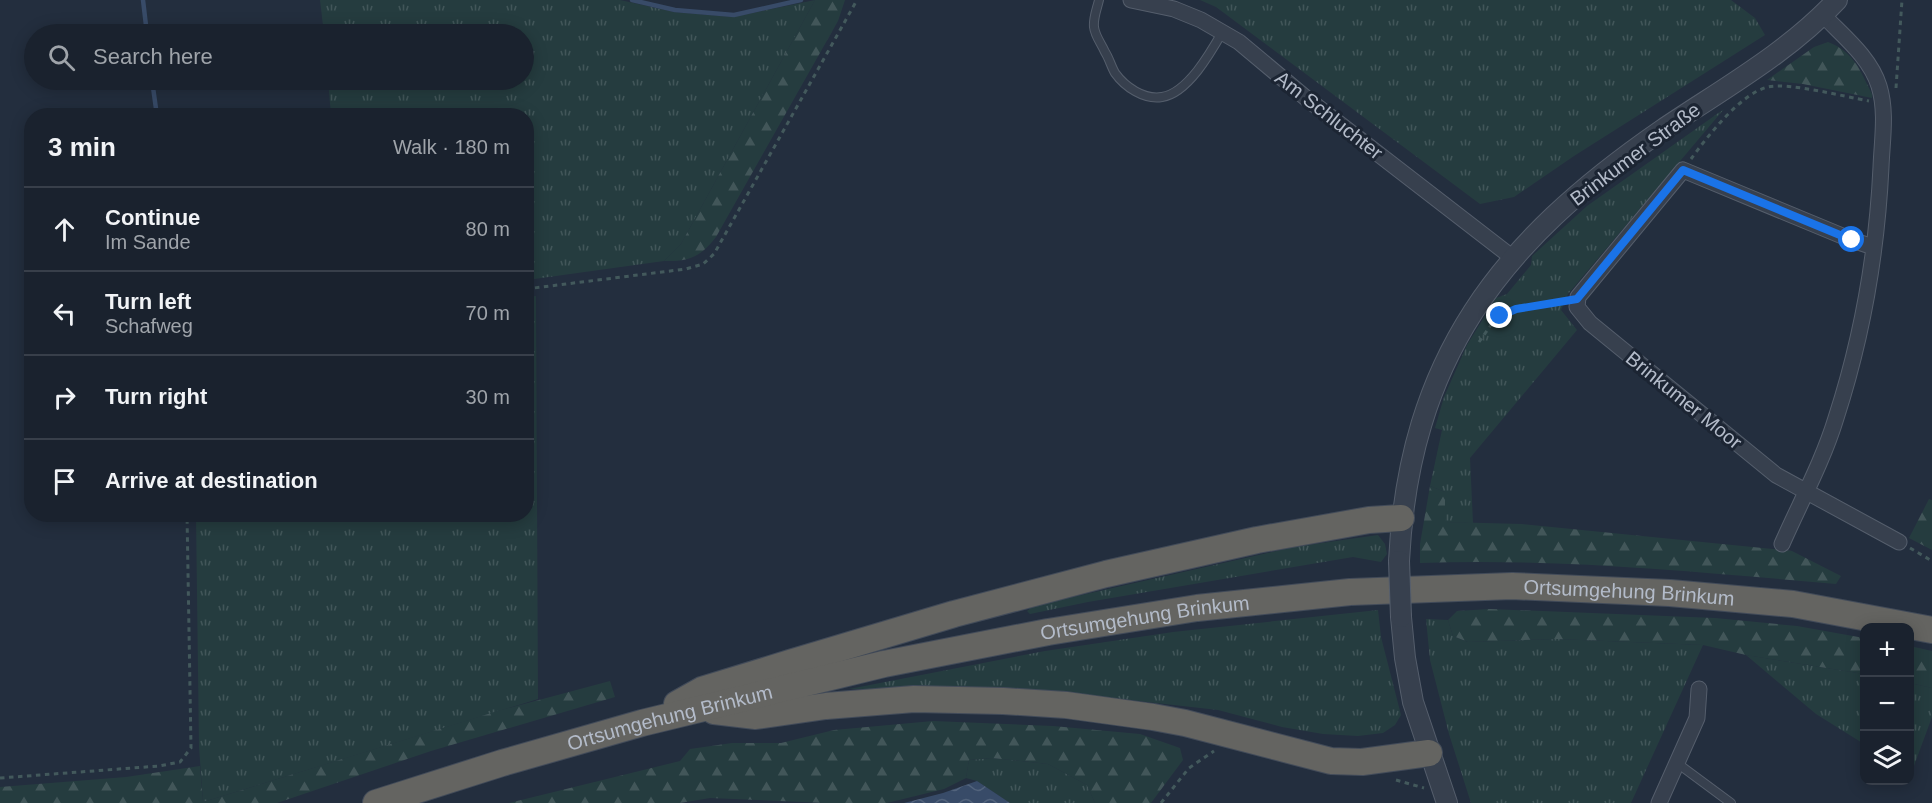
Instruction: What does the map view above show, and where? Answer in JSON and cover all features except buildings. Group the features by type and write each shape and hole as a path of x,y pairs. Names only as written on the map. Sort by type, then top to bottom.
{"highway":[{"path":"642,723 702,690 954,614 1106,574 1257,540 1369,520 1401,518"},
{"name":"Ortsumgehung Brinkum","path":"376,803 502,763 642,723 884,664 1048,632 1197,608 1350,592 1512,586 1670,593 1793,604 1932,630"},
{"path":"696,709 756,716 826,706 903,700 1003,701 1066,705 1153,717 1185,723 1330,761 1362,762 1429,753"}],"street":[{"name":"Am Schluchter","path":"1131,0 1174,9 1201,20 1239,42 1306,98 1513,258"},
{"name":"Brinkumer Straße","path":"1441,797 1409,682 1401,617 1398,561 1401,518 1416,442 1428,401 1443,366 1478,303 1540,228 1606,170 1785,47 1837,0"},
{"path":"1782,544 1836,419 1865,301 1880,182 1884,104 1878,83 1865,59 1822,15"},
{"path":"1577,298 1683,170 1873,247"},
{"name":"Brinkumer Moor","path":"1577,298 1577,308 1590,323 1776,475 1899,542"},
{"path":"1659,803 1697,718 1699,689"}],"lane":[{"path":"1099,0 1094,16 1096,36 1115,73 1132,89 1143,95 1160,98 1184,85 1208,57 1223,32"},
{"path":"1677,763 1731,803"}],"path":[{"path":"534,288 686,269 703,264 714,254 857,0"},
{"path":"1683,170 1709,134 1751,95 1768,86 1797,88 1884,104 1895,100 1902,0"},
{"path":"1476,346 1496,318 1516,309 1577,298"},
{"path":"0,778 159,766 180,762 191,748 186,522"},
{"path":"1899,542 1932,561"},
{"path":"1161,803 1189,768 1214,750 1223,751"},
{"path":"1389,780 1400,780 1441,797"}],"green space":[{"path":"320,0 620,0 674,12 733,17 815,0 681,244 664,261 534,279 534,108 330,108 329,90 534,90 534,24 323,24"},
{"path":"815,0 845,0 838,21 716,237 705,249 693,257 664,261 681,244"},
{"path":"1200,0 1731,0 1755,18 1765,35 1574,156 1514,197 1480,204 1216,7"},
{"path":"1828,42 1844,51 1855,63 1864,77 1872,98 1803,84 1767,80 1814,47"},
{"path":"1724,109 1568,294 1561,310 1577,330 1470,458 1473,523 1444,522 1445,492 1430,486 1442,430 1435,428 1444,397 1467,345 1496,298 1507,294 1531,265 1532,256 1587,206"},
{"path":"534,296 536,296 538,699 203,802 199,746 196,522 534,522"},
{"path":"1430,486 1445,492 1445,522 1522,524 1792,551 1841,576 1836,584 1576,564 1420,563 1420,544"},
{"path":"1929,499 1932,500 1932,550 1909,538"},
{"path":"1378,535 1385,544 1387,554 1381,562 1353,557 1030,614 1027,611 1033,606 1294,547"},
{"path":"1490,609 1715,618 1797,626 1860,637 1860,673 1746,655 1703,645 1557,639 1468,642 1453,636 1448,620 1457,611"},
{"path":"1378,610 1381,637 1401,715 1395,725 1383,733 1358,736 1323,734 1282,727 1218,710 1041,690 849,689 1045,651 1173,632"},
{"path":"1426,619 1448,620 1453,636 1468,642 1557,639 1703,645 1631,803 1471,803 1449,734 1430,660"},
{"path":"1914,647 1932,651 1932,688 1914,684"},
{"path":"1746,655 1860,673 1860,742 1816,714"},
{"path":"610,681 615,697 431,751 277,803 0,803 0,787 126,777 200,766 203,802 501,710"},
{"path":"1914,684 1932,688 1932,717 1914,766"},
{"path":"933,721 1053,726 1140,734 1180,748 1183,760 1151,803 1095,803 1087,785 1048,764 992,758 969,760 966,778 944,789 887,803 710,798 680,803 509,803 680,761 690,749 732,743 781,743 834,730"},
{"path":"992,758 1048,764 1087,785 1095,803 1010,803 977,781 966,778 969,760"}],"water":[{"path":"977,781 1010,803 904,803 943,793"}],"waterway":[{"path":"143,0 146,24"},
{"path":"632,0 675,10 734,15 801,0"},
{"path":"153,90 156,108"}],"route":[{"path":"1500,316 1516,309 1577,299 1683,170 1852,240"}]}
